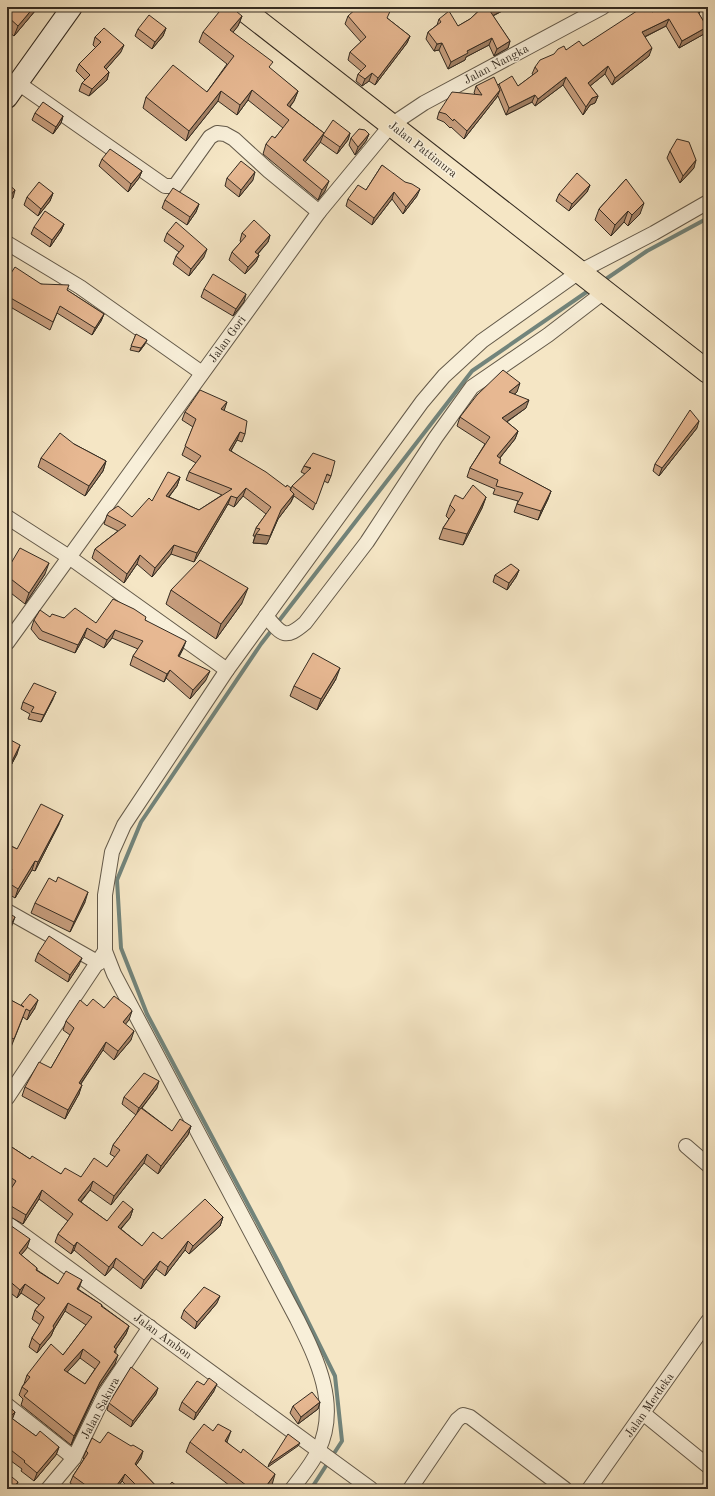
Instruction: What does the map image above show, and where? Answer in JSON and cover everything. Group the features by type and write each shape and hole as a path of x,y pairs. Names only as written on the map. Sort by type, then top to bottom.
{"main road":[{"path":"13,90 72,7"},
{"name":"Jalan Pattimura","path":"240,7 708,372"}],"street":[{"name":"Jalan Nangka","path":"391,125 424,103 603,7"},
{"path":"13,90 165,186 175,186 210,137 217,133 226,134 234,139 269,171 319,212"},
{"name":"Jalan Gori","path":"7,642 319,212 391,125"},
{"path":"7,1098 102,957 105,895 112,852 140,801 227,670 268,618 388,446 444,376 482,341 580,272 654,233 708,202"},
{"path":"7,244 80,287 202,372"},
{"path":"268,618 281,632 291,634 305,623 367,542 436,437 472,387 548,335 604,292"},
{"path":"7,517 69,557 227,670"},
{"path":"7,911 102,957 114,974 318,1360 327,1397 326,1428 319,1451 292,1489"},
{"path":"686,1146 708,1165"},
{"name":"Jalan Ambon","path":"7,1223 371,1489"},
{"name":"Jalan Merdeka","path":"589,1489 644,1414 708,1321"},
{"name":"Jalan Sakura","path":"48,1489 74,1458 105,1394 150,1327"},
{"path":"7,1404 74,1458"},
{"path":"644,1414 708,1465"},
{"path":"410,1489 457,1420 463,1416 470,1417 565,1489"}],"building":[{"path":"7,7 34,7 18,26 8,17 12,12"},
{"path":"223,7 231,7 242,16 230,30 273,62 269,67 298,91 287,105 324,133 303,160 329,181 322,190 266,144 272,136 275,138 289,120 252,90 240,105 221,91 189,131 146,97 173,65 207,92 234,56 203,32"},
{"path":"358,7 392,7 387,18 410,36 378,78 372,73 365,79 358,74 366,66 350,52 366,37 348,16"},
{"path":"483,7 499,7 490,11 510,41 497,49 492,38 467,51 468,53 451,62 442,43 437,44 428,32 441,22 439,19 449,11 458,26 470,19"},
{"path":"643,7 649,7 652,12 660,7 698,7 700,11 698,12 707,27 682,41 669,19 642,32 652,48 615,78 608,66 588,83 598,96 592,98 586,107 566,77 538,99 535,95 509,108 499,84 512,76 518,86 538,71 535,67 540,60 554,54 558,49 564,46 566,50 579,41 583,46"},
{"path":"149,15 166,28 155,42 138,29"},
{"path":"104,28 124,45 104,67 109,72 92,89 82,83 90,75 79,64 101,42 95,37"},
{"path":"494,77 500,90 467,131 454,119 453,121 446,114 439,112 452,92 482,95 476,86"},
{"path":"43,102 63,116 56,127 35,113"},
{"path":"333,120 350,133 340,147 323,135"},
{"path":"359,129 365,130 369,134 358,147 351,138"},
{"path":"677,139 689,142 696,160 683,176 670,151"},
{"path":"110,149 142,171 131,184 102,159"},
{"path":"241,161 255,172 241,190 227,178"},
{"path":"382,165 405,182 420,189 406,207 394,192 374,218 348,199 358,185 366,190"},
{"path":"577,173 590,185 572,204 559,194"},
{"path":"626,179 644,203 632,215 628,211 615,225 599,209"},
{"path":"39,182 53,193 41,209 27,197"},
{"path":"7,183 15,190 7,199"},
{"path":"173,188 199,204 190,217 165,200"},
{"path":"45,211 64,224 52,240 34,227"},
{"path":"254,220 270,235 255,252 259,255 248,267 232,252 246,236 242,233"},
{"path":"176,222 207,249 191,269 176,256 184,246 167,233"},
{"path":"15,267 41,284 69,285 67,290 104,314 95,328 60,306 53,322 7,296 7,279"},
{"path":"213,274 246,294 236,309 204,289"},
{"path":"136,334 147,340 141,348 131,346"},
{"path":"503,370 520,383 509,392 529,400 502,418 518,431 497,456 501,459 499,463 551,491 541,511 517,504 523,493 496,486 498,480 470,468 490,437 460,417 477,395"},
{"path":"200,390 227,402 221,409 247,421 245,434 240,432 229,450 266,472 286,487 287,485 291,488 290,490 294,494 281,510 270,536 256,534 260,529 256,528 271,507 246,488 237,498 231,496 197,553 174,545 155,568 140,555 127,574 95,549 126,525 107,515 109,512 118,506 132,517 149,498 152,501 168,472 180,477 166,496 199,510 232,489 189,472 201,456 185,446 196,419 185,412"},
{"path":"690,410 699,421 662,468 655,464"},
{"path":"60,433 74,444 106,461 89,486 41,458"},
{"path":"313,453 335,461 331,476 327,474 316,504 292,486 311,468 304,466"},
{"path":"473,485 486,497 467,534 443,528 455,510 450,505 455,495 463,499"},
{"path":"20,548 49,563 29,593 7,576 7,570"},
{"path":"200,560 248,588 221,624 171,590"},
{"path":"511,564 519,570 509,583 495,575"},
{"path":"113,599 134,609 146,617 145,620 186,641 178,656 210,671 193,690 170,670 167,674 133,656 143,641 115,630 107,640 87,628 78,645 42,631 34,620 40,610 50,617 52,614 64,618 75,608 96,623"},
{"path":"313,653 340,668 321,699 294,686"},
{"path":"34,683 56,692 44,715 31,712 34,707 23,702"},
{"path":"7,738 20,745 9,767 7,766"},
{"path":"41,804 63,815 38,862 35,861 18,889 7,882 7,877 12,869 7,868 7,844 17,849"},
{"path":"58,877 88,892 74,922 35,903 49,878 56,882"},
{"path":"7,912 15,917 7,932"},
{"path":"49,936 82,958 70,975 38,953"},
{"path":"30,994 38,1000 30,1011 26,1009 14,1039 7,1036 7,998 24,1007 21,1005"},
{"path":"114,996 132,1011 123,1022 134,1031 118,1051 106,1042 79,1083 82,1085 68,1110 25,1087 39,1062 51,1068 74,1028 66,1021 80,1000 87,1006 93,999 104,1008"},
{"path":"144,1073 159,1081 139,1108 124,1097"},
{"path":"141,1108 172,1131 180,1119 191,1126 161,1166 147,1154 114,1196 93,1181 78,1200 107,1221 123,1201 133,1209 118,1227 142,1246 153,1232 162,1239 205,1199 223,1217 193,1246 188,1241 168,1267 160,1261 144,1280 116,1258 109,1267 77,1242 74,1246 58,1234 73,1214 42,1190 26,1215 11,1206 7,1208 7,1195 16,1181 7,1175 7,1144 30,1159 32,1156 61,1174 65,1168 81,1177 94,1158 107,1167 120,1150 113,1145"},
{"path":"7,1223 30,1239 19,1253 37,1268 36,1270 58,1284 66,1271 82,1280 77,1289 102,1305 101,1306 129,1326 114,1347 116,1349 114,1352 118,1355 100,1382 74,1436 24,1396 28,1391 22,1387 30,1377 27,1375 51,1344 63,1355 92,1317 68,1303 53,1326 54,1328 40,1345 32,1338 44,1317 35,1310 45,1298 25,1284 20,1290 7,1279","holes":["83,1349 100,1362 85,1384 64,1370"]},
{"path":"204,1287 220,1296 197,1322 184,1310"},
{"path":"131,1367 158,1388 133,1421 109,1403"},
{"path":"209,1378 217,1384 196,1413 182,1402 197,1381 204,1385"},
{"path":"312,1392 320,1402 301,1417 293,1406"},
{"path":"7,1405 15,1412 10,1417 36,1436 40,1431 59,1447 37,1473 24,1462 25,1461 7,1447"},
{"path":"204,1424 213,1431 218,1424 231,1431 225,1441 241,1453 243,1449 275,1474 264,1489 251,1489 190,1442"},
{"path":"108,1432 131,1446 133,1445 143,1451 135,1464 159,1489 140,1489 125,1474 114,1489 91,1489 73,1476 88,1453 86,1451 92,1438 100,1443"},
{"path":"288,1434 300,1443 269,1464"},
{"path":"7,1473 18,1482 12,1489 7,1489"},
{"path":"172,1482 180,1489 166,1489"}],"waterway":[{"path":"603,281 647,251 708,218"},
{"path":"311,1489 342,1441 335,1376 279,1263 147,1014 121,948 117,880 141,822 261,644 472,371 591,289"}]}
